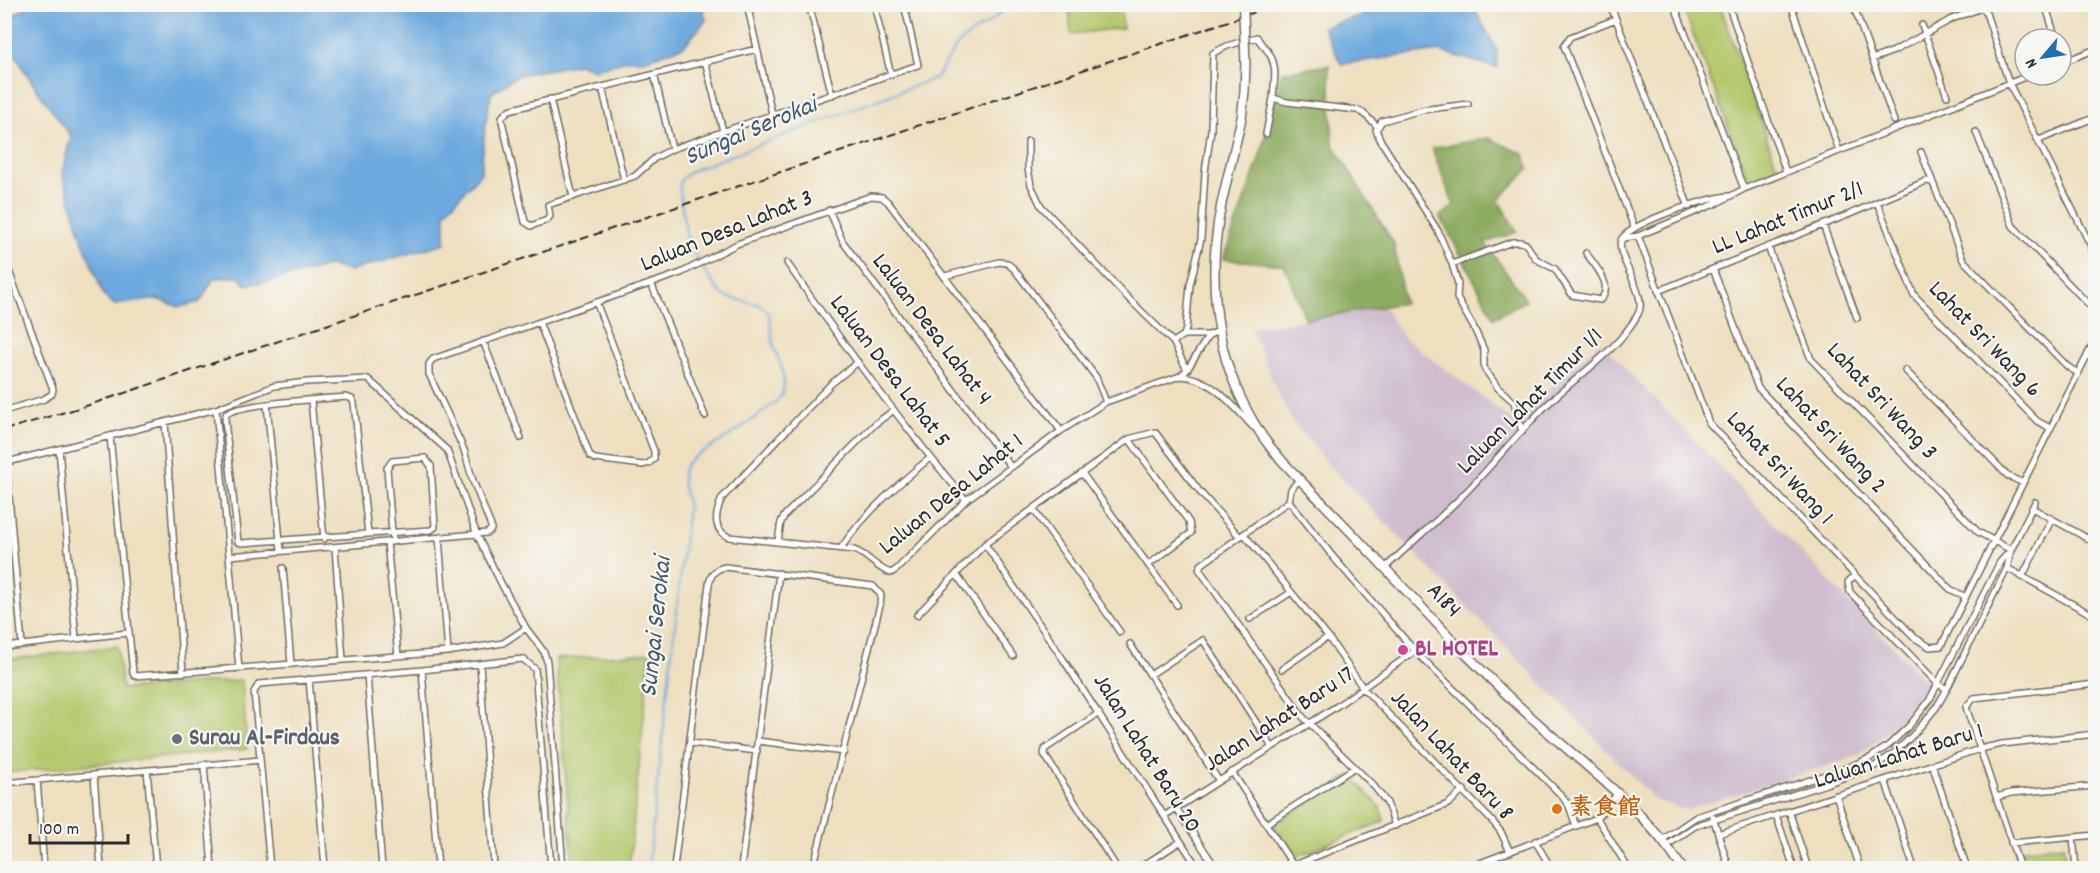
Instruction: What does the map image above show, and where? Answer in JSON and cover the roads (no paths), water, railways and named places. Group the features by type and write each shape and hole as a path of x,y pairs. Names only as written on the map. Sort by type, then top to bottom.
{"main road":[{"name":"A184","path":"1243,4 1245,80 1242,115 1221,204 1216,240 1215,275 1219,331 1231,373 1255,425 1269,445 1300,479 1513,700 1619,792 1664,843 1682,868"}],"street":[{"path":"747,4 772,114"},
{"path":"809,4 831,95"},
{"path":"874,4 891,75"},
{"path":"757,49 509,110 502,117 502,121 525,222 531,226 547,220 550,216 548,206 635,176 655,158 672,149 919,64 904,4"},
{"path":"1610,4 1689,207"},
{"path":"1674,4 1744,189"},
{"path":"1728,4 1786,172"},
{"path":"1791,4 1839,151"},
{"path":"1853,4 1894,120"},
{"path":"2045,4 2052,27"},
{"path":"1872,59 1894,51 1952,19 1983,6 2009,83 2096,256"},
{"path":"1616,20 1570,37 1565,43 1565,50 1634,227"},
{"path":"1922,25 1947,96"},
{"path":"1184,335 1190,285 1200,239 1211,130 1213,53 1257,37 1274,63 1275,76 1266,134"},
{"path":"2073,58 2096,49"},
{"path":"705,61 723,131"},
{"path":"654,74 672,149"},
{"path":"1622,238 1634,227 1728,196 2013,81"},
{"path":"602,87 624,180"},
{"path":"1272,98 1287,102 1357,110 1364,113 1377,126"},
{"path":"550,99 573,197"},
{"path":"1468,104 1422,110 1382,121 1376,130 1438,231 1458,284 1457,298 1484,350 1484,368 1498,388 1514,402 1522,432"},
{"path":"2039,140 2096,117"},
{"path":"1976,132 2013,226 2096,312"},
{"path":"1028,141 1030,185 1041,206 1173,342 1187,370"},
{"path":"1921,152 1963,260 2068,367 2078,373"},
{"name":"LL Lahat Timur 2/1","path":"1658,291 1926,181 1932,182"},
{"name":"Laluan Desa Lahat 3","path":"477,535 487,533 491,530 491,526 473,481 464,450 429,374 429,364 433,359 681,273 737,244 871,196 882,197 888,202 1061,431"},
{"path":"1622,238 1638,236 1719,202 1728,196"},
{"name":"Lahat Sri Wang 6","path":"1877,202 1914,295 2037,421 2050,428"},
{"name":"Laluan Desa Lahat 4","path":"829,210 843,242 1011,466"},
{"path":"1823,225 1857,318"},
{"name":"Lahat Sri Wang 1","path":"1638,236 1710,423 1915,638 1930,647 1941,645 1966,597"},
{"name":"Laluan Lahat Timur 1/1","path":"1385,568 1465,493 1551,402 1620,339 1638,315 1641,301 1622,253 1620,241 1622,238"},
{"path":"1452,264 1512,242 1521,242 1526,244 1536,259 1555,269 1572,295 1600,300 1605,294 1603,277 1586,253"},
{"name":"Lahat Sri Wang 3","path":"1768,247 1811,359 1978,532 2011,550"},
{"path":"4,258 53,389 52,394 44,399 4,411"},
{"path":"945,276 999,262 1011,266 1096,377 1106,402"},
{"name":"Laluan Desa Lahat 5","path":"787,263 930,458 966,500"},
{"name":"Lahat Sri Wang 2","path":"1713,269 1758,388 1950,589 1966,597"},
{"path":"651,283 705,416"},
{"path":"539,321 590,456 595,459 649,464 654,459 654,451 596,302"},
{"path":"1173,342 1184,335 1209,335 1219,331"},
{"name":"Laluan Desa Lahat 1","path":"858,362 831,384 722,498 715,514 721,534 729,537 842,548 863,553 883,571 891,573 966,500 1061,431 1106,402 1180,376 1187,370 1209,335"},
{"path":"1966,597 2096,338"},
{"path":"483,341 521,438"},
{"path":"1905,370 2008,476 2023,483"},
{"path":"1180,376 1196,378 1213,387 1253,428"},
{"path":"22,645 5,463 216,409 274,386 368,379 447,450 477,535 502,585 547,662 563,868"},
{"path":"368,534 352,399 346,397 267,404 231,410 226,414 236,538 241,543 324,539 368,534 392,532 431,530 435,527 431,466 425,458 392,461 388,465 392,532 390,542 398,656"},
{"path":"311,400 324,539"},
{"path":"267,404 281,551"},
{"path":"216,409 239,669"},
{"path":"778,541 781,522 785,515 875,424 894,410"},
{"path":"165,422 183,673"},
{"name":"Jalan Lahat Baru 8","path":"1129,439 1155,432 1200,492 1242,536 1328,637 1363,688 1464,790 1501,832 1510,852"},
{"path":"110,436 128,633 135,676 448,652 503,643 526,628"},
{"path":"917,615 985,544 1129,439 1189,522 1191,529 1191,533 1184,539 1148,565"},
{"path":"58,449 76,639"},
{"path":"842,548 855,528 904,479 930,458"},
{"path":"1082,473 1177,605"},
{"path":"1300,479 1291,489 1289,501 1201,565 1199,569 1303,717 1387,803 1395,826"},
{"path":"1289,501 1334,558 1415,651 1563,796 1576,826"},
{"path":"1664,843 1690,827 1826,784 1875,766 1894,753 1936,708 1947,689 2007,568 2011,550 2033,505 2052,519 2096,543"},
{"path":"1033,509 1120,632"},
{"path":"2022,577 2052,519"},
{"path":"230,556 477,535"},
{"path":"439,538 448,652"},
{"name":"Jalan Lahat Baru 20","path":"985,544 1064,658 1198,868"},
{"path":"336,547 343,660"},
{"path":"1664,843 1688,821 1870,758 1909,726 1929,701 2000,562 2011,550"},
{"path":"674,868 710,576 725,567 873,586 880,595 880,605 844,752 813,868"},
{"path":"283,568 291,664"},
{"path":"2007,568 2096,617"},
{"path":"741,868 779,573"},
{"path":"957,574 1013,656"},
{"path":"1855,575 1848,582 1850,592 1938,684 1947,689"},
{"path":"1250,619 1290,593"},
{"path":"4,646 128,633"},
{"path":"1282,669 1328,637"},
{"path":"1150,675 1203,640 1272,747"},
{"path":"1130,644 1219,781"},
{"name":"Jalan Lahat Baru 17","path":"1164,816 1310,723 1415,651"},
{"path":"270,868 254,692 259,684 523,660 535,669 551,868"},
{"path":"480,664 494,868"},
{"path":"422,670 438,868"},
{"path":"367,675 382,868"},
{"path":"309,680 325,868"},
{"path":"2020,868 1966,707 1974,698 2096,684"},
{"path":"1099,713 1045,748 1044,754 1118,868"},
{"name":"Laluan Lahat Baru 1","path":"1718,834 1980,748 2096,735"},
{"path":"758,741 844,752"},
{"path":"690,743 757,751"},
{"path":"4,783 260,759"},
{"path":"204,764 212,868"},
{"path":"1932,764 1967,868"},
{"path":"1266,824 1354,768"},
{"path":"147,770 156,868"},
{"path":"1232,772 1292,867 1448,804 1464,790"},
{"path":"94,775 101,868"},
{"path":"37,780 44,868"},
{"path":"1884,780 1914,868"},
{"path":"1997,797 2011,793 2096,786"},
{"path":"1467,868 1597,818 1619,792"},
{"path":"1836,795 1860,868"},
{"path":"1176,808 1216,868"},
{"path":"1789,811 1808,868"},
{"path":"1712,812 1730,868"},
{"path":"1776,815 1794,868"},
{"path":"1597,818 1628,868"},
{"path":"2011,843 2096,835"},
{"path":"2073,837 2076,868"},
{"path":"1535,841 1551,868"},
{"path":"1139,868 1180,842"}],"water":[{"path":"702,4 706,20 684,46 645,60 626,60 594,70 579,64 518,75 491,94 485,126 481,173 445,213 445,243 350,271 329,266 246,285 239,277 214,278 200,302 179,307 157,299 115,305 104,296 83,242 62,173 71,136 20,64 7,33 5,20 31,5"},
{"path":"1396,5 1472,5 1497,50 1497,68 1439,51 1341,64 1323,27"}],"waterway":[{"name":"Sungai Serokai","path":"648,868 688,507 683,471 693,457 771,406 782,394 784,388 769,315 761,306 722,294 708,277 688,240 680,182 693,170 935,78 956,47 997,16 1006,4"}],"railway":[{"path":"4,430 89,405 1279,4"}],"place":[{"name":"BL HOTEL","path":"1403,650"},
{"name":"Surau Al-Firdaus","path":"177,739"},
{"name":"素食館","path":"1557,809"}]}
